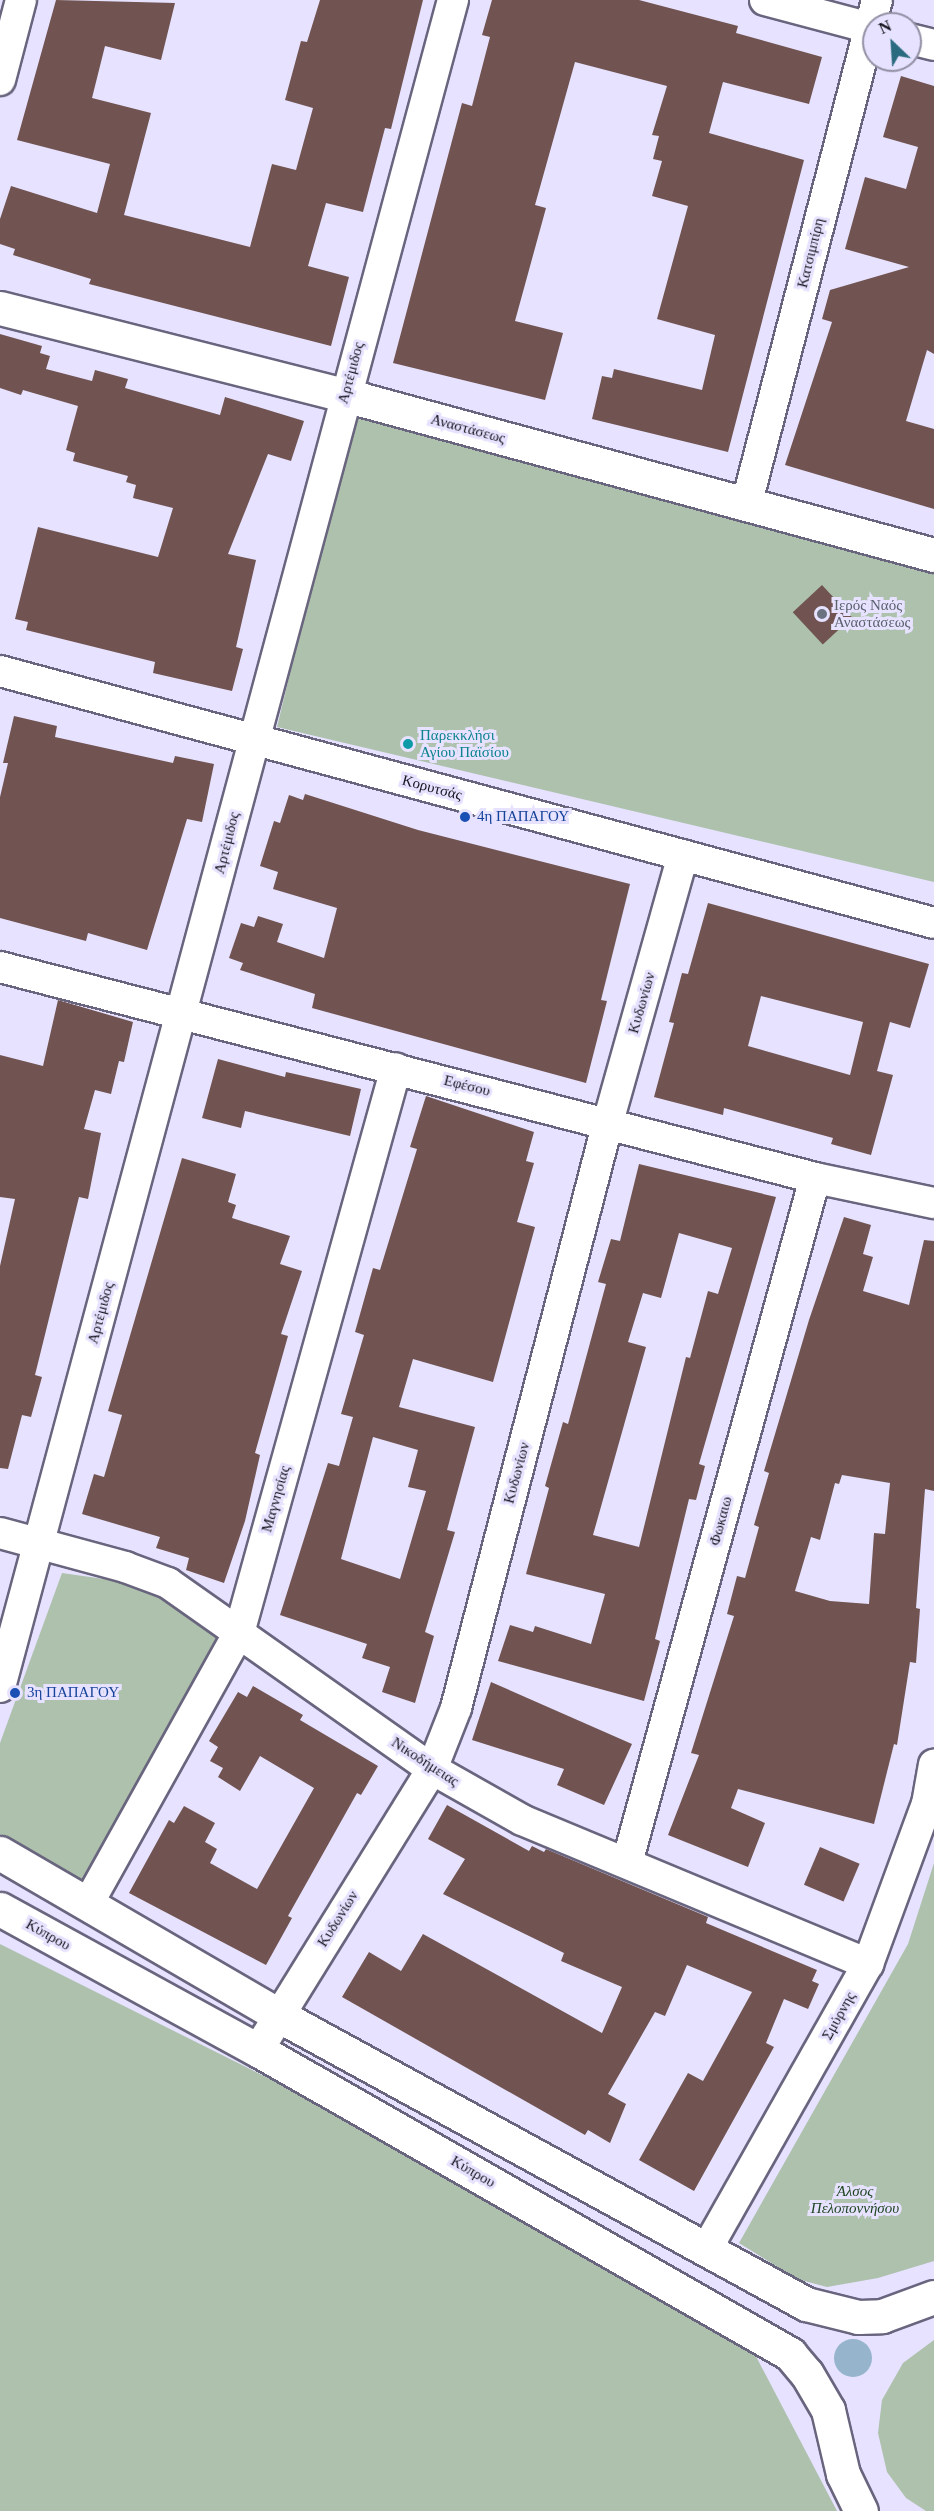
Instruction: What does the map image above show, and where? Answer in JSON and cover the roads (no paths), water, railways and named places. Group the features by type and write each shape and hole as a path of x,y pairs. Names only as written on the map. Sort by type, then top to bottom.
{"street":[{"path":"0,80 21,0"},
{"name":"Αρτέμιδος","path":"0,1687 183,1012 344,397 453,0"},
{"path":"765,0 862,17"},
{"name":"Κατσιμπίρη","path":"746,506 862,61"},
{"name":"Αναστάσεως","path":"0,308 344,397 934,555"},
{"name":"Κορυτσάς","path":"0,671 934,923"},
{"name":"Κυδωνίων","path":"258,2050 432,1769 456,1708 608,1122 683,855"},
{"name":"Εφέσου","path":"0,967 608,1122 815,1178 934,1203"},
{"name":"Μαγνησίας","path":"89,1902 239,1633 396,1068"},
{"name":"Φωκαιω","path":"627,1863 815,1178"},
{"name":"Νικοδήμειας","path":"0,1533 168,1583 432,1769 522,1820 868,1964"},
{"name":"Σμύρνης","path":"706,2250 868,1964 927,1804 934,1765"},
{"path":"0,1853 89,1902 278,2015 806,2304 830,2313 858,2317 882,2316 934,2297"},
{"name":"Κύπρου","path":"0,1909 258,2050 790,2354 807,2374 828,2410 843,2474 861,2511"}],"water":[{"path":"853,2339 867,2344 872,2358 867,2372 853,2377 839,2372 834,2358 839,2344"}],"place":[{"name":"Ιερός Ναός Αναστάσεως","path":"822,614"},
{"name":"Παρεκκλήσι Αγίου Παϊσίου","path":"408,744"},
{"name":"4η ΠΑΠΑΓΟΥ","path":"465,817"},
{"name":"3η ΠΑΠΑΓΟΥ","path":"15,1693"}],"park label":[{"name":"Άλσος Πελοποννήσου","path":"855,2200"}]}
